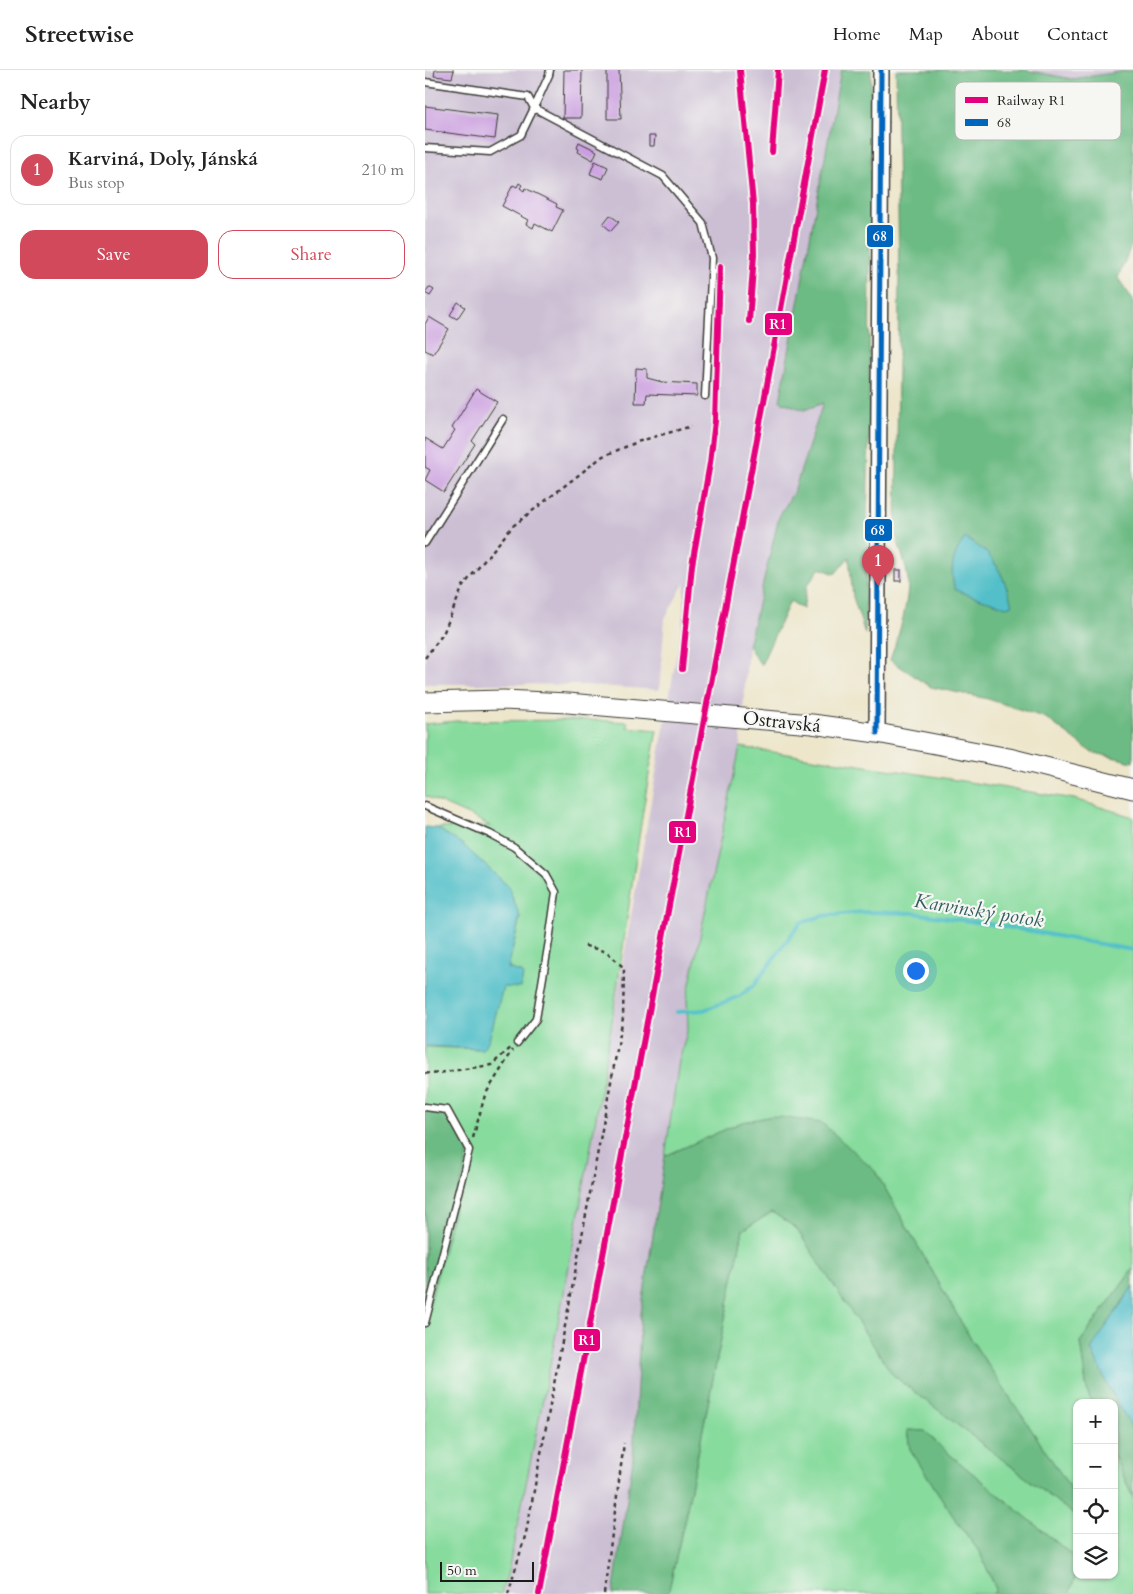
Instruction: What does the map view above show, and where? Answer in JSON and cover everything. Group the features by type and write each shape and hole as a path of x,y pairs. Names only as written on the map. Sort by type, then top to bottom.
{"main road":[{"name":"Ostravská","path":"425,702 535,701 812,724 877,733 1031,763 1133,789"}],"street":[{"path":"877,733 881,70"}],"lane":[{"path":"425,148 490,152 521,134 549,75 549,70"},
{"path":"425,82 528,98 534,108 663,176 703,223 712,258 705,396"},
{"path":"425,543 503,419"},
{"path":"425,806 490,834 514,847 546,874 556,892 536,1019 517,1043"},
{"path":"425,1107 447,1110 469,1150 425,1324"}],"path":[{"path":"425,658 443,634 463,586 513,526 603,456 640,441 692,426"},
{"path":"508,1594 526,1533 623,1018 624,968 607,952 582,945"},
{"path":"425,1073 432,1074 491,1065 517,1043"},
{"path":"469,1150 485,1095 517,1043"},
{"path":"604,1594 624,1444"}],"shaded area":[{"path":"425,70 841,70 780,401 823,402 794,491 779,517 748,646 740,747 687,998 688,1028 665,1156 641,1313 633,1459 613,1594 502,1594 577,1225 682,624 685,582 665,618 659,690 584,685 425,684"},
{"path":"1025,70 1129,70 1129,72 1072,79"}],"green space":[{"path":"841,70 871,70 869,427 865,634 853,597 849,557 835,574 820,568 807,586 803,609 790,601 761,665 748,646 779,517 794,491 823,403 804,410 780,401"},
{"path":"896,70 1025,70 1072,79 1133,70 1133,241 1118,278 1133,300 1133,762 1091,752 1046,718 988,699 931,687 890,660 904,614 908,585 906,567 896,536 899,278"},
{"path":"595,720 628,722 627,727 657,730 600,1095 536,1436 508,1572 501,1594 425,1594 425,1047 482,1049 503,987 523,973 508,969 520,917 481,862 437,828 490,826 425,796 425,724 456,721"},
{"path":"740,747 1074,799 1133,817 1133,1269 1080,1342 1087,1391 1090,1399 1073,1399 1073,1492 972,1341 875,1171 742,1122 665,1156 679,1061 688,1028 687,998"},
{"path":"425,1107 447,1110 469,1150 425,1323"},
{"path":"772,1116 822,1123 875,1171 972,1341 1073,1492 1073,1514 893,1375 796,1228 772,1212 743,1230 668,1594 613,1594 633,1459 641,1313 665,1156 742,1122"},
{"path":"772,1212 796,1228 893,1375 1073,1514 1073,1556 943,1449 925,1431 907,1430 910,1449 953,1516 980,1553 996,1589 993,1594 668,1594 743,1230"},
{"path":"1133,1269 1133,1286 1092,1349 1116,1399 1090,1399 1087,1391 1080,1342"},
{"path":"1118,1403 1133,1428 1133,1498 1118,1464"},
{"path":"907,1430 925,1431 943,1449 1073,1556 1074,1579 1069,1594 993,1594 996,1589 980,1553 953,1516 910,1449"},
{"path":"1118,1464 1133,1498 1133,1592 1130,1594 1069,1594 1074,1579 1118,1579"}],"water":[{"path":"965,538 983,550 993,560 1003,578 1012,605 1006,607 955,589 952,576 953,562"},
{"path":"425,827 437,828 462,844 508,886 520,917 508,968 523,973 521,988 503,987 489,1040 482,1049 425,1046"},
{"path":"1133,1286 1133,1430 1118,1404 1118,1399 1115,1399 1108,1386 1091,1349"}],"building":[{"path":"435,70 454,70 452,78 434,76"},
{"path":"564,70 582,70 581,118 563,118"},
{"path":"607,70 619,70 621,119 607,119"},
{"path":"425,106 498,115 495,139 425,130"},
{"path":"649,136 655,136 654,146 649,146"},
{"path":"579,142 597,151 593,160 578,152"},
{"path":"595,161 608,167 603,179 590,174"},
{"path":"519,183 522,185 520,188 524,191 525,188 557,204 556,207 563,210 552,232 535,223 533,228 526,224 528,220 502,206 513,185 517,187"},
{"path":"610,215 619,222 611,231 603,224"},
{"path":"429,287 434,290 430,296 425,293"},
{"path":"458,302 465,307 457,319 450,315"},
{"path":"429,317 449,329 433,354 425,350 425,324"},
{"path":"636,368 647,369 647,378 662,382 697,384 697,396 647,394 646,403 635,403"},
{"path":"476,389 497,402 472,441 475,444 444,492 425,480 430,470 425,467 425,438 443,449 455,430 452,428"},
{"path":"895,570 901,570 901,581 895,581"}],"waterway":[{"name":"Karvinský potok","path":"677,1012 704,1010 740,996 755,984 800,923 822,916 862,912 913,913 997,925 1133,950"}],"rail line":[{"name":"R1","path":"740,70 753,204 754,255 749,321"},
{"name":"R1","path":"772,152 778,70"},
{"name":"R1","path":"539,1594 825,70"},
{"name":"R1","path":"682,669 692,565 710,463 715,421 720,267"}],"transit line":[{"name":"68","path":"877,733 881,70"}],"place":[{"name":"Karviná, Doly, Jánská","path":"878,586"}]}
